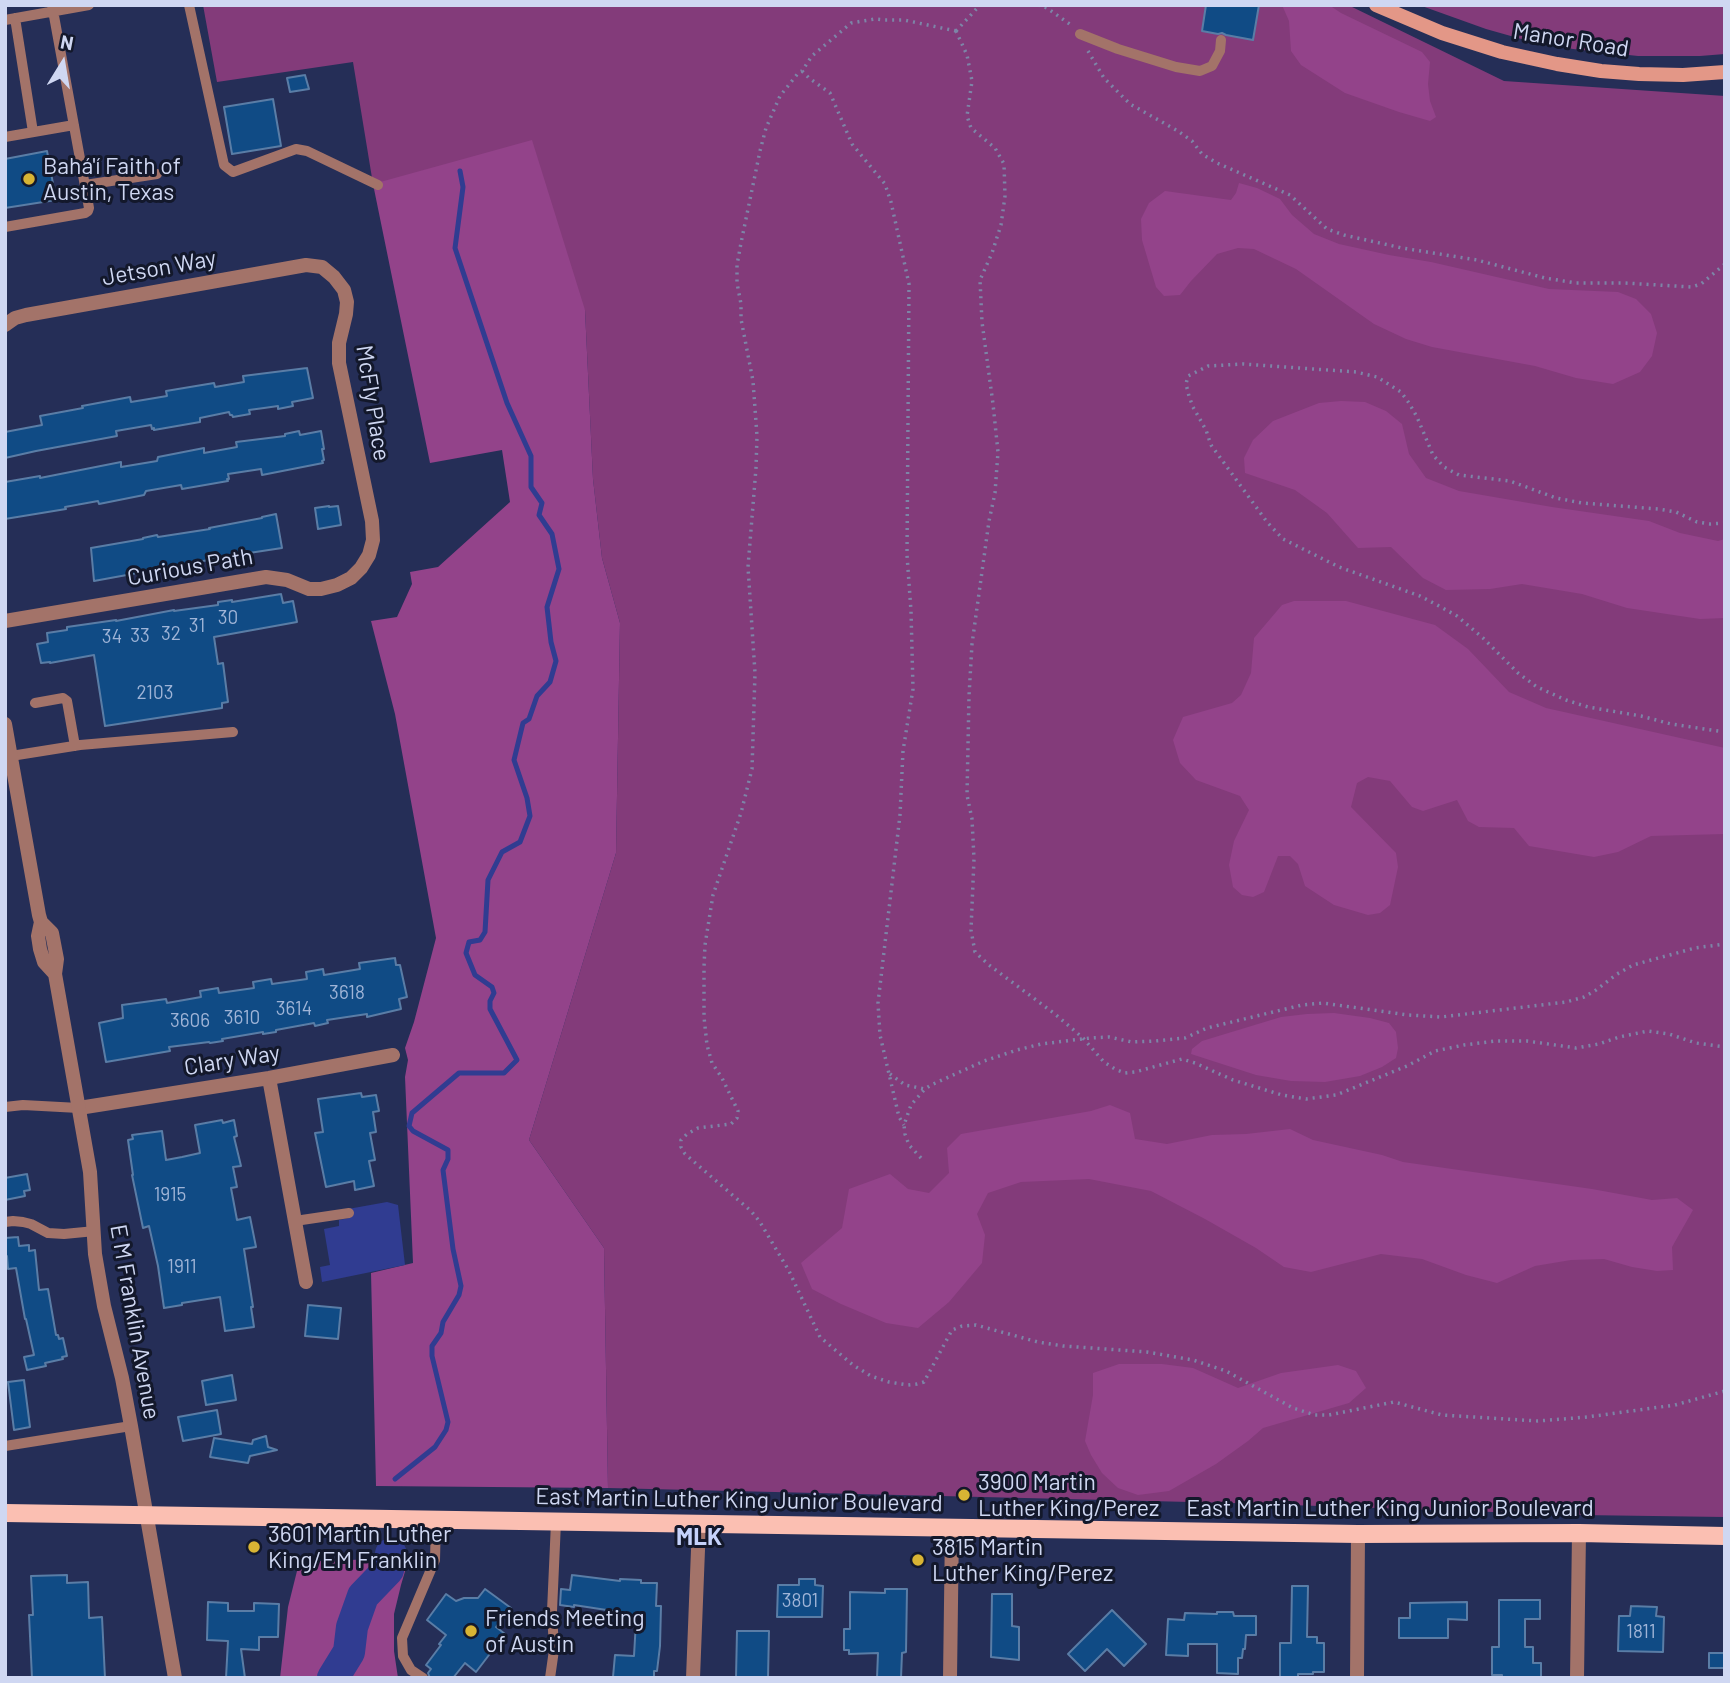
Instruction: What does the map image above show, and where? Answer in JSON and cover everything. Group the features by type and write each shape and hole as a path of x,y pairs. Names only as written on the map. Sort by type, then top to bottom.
{"main road":[{"name":"Manor Road","path":"1376,5 1442,33 1502,52 1557,64 1639,74 1725,72"},
{"name":"East Martin Luther King Junior Boulevard","path":"5,1513 1358,1534 1580,1533 1725,1536"}],"street":[{"name":"Jetson Way","path":"5,325 26,315 306,265 322,267"},
{"name":"McFly Place","path":"322,267 344,290 347,302 338,343 339,363 372,521 373,540 369,555"},
{"name":"Curious Path","path":"5,621 254,578 276,577 309,589 321,589 351,578 369,555"},
{"name":"E M Franklin Avenue","path":"5,724 41,922 38,936 40,948 44,962 55,974 79,1108 90,1172 95,1254 104,1306 122,1378 175,1678"},
{"name":"Clary Way","path":"79,1108 393,1055"},
{"path":"269,1078 306,1282"},
{"path":"693,1678 699,1524"},
{"path":"950,1678 952,1528"},
{"path":"1577,1678 1580,1533"},
{"path":"1357,1678 1358,1534"}],"lane":[{"path":"33,132 10,19 53,9 89,5"},
{"path":"189,5 224,165 233,172 296,149 307,151 378,185"},
{"path":"5,227 85,213 89,208 53,9"},
{"path":"1080,34 1176,67 1200,71 1212,66 1220,51 1221,40"},
{"path":"5,137 74,125"},
{"path":"85,185 157,174"},
{"path":"35,703 63,698 67,701 75,746"},
{"path":"11,757 75,746 233,732"},
{"path":"5,1107 23,1105 79,1108"},
{"path":"295,1221 349,1213"},
{"path":"5,1222 31,1224 48,1233 95,1231"},
{"path":"5,1446 131,1426"},
{"path":"423,1678 411,1670 403,1656 402,1638 435,1560 436,1520"},
{"path":"550,1678 554,1650 552,1611 556,1522"}],"path":[{"path":"956,31 980,5"},
{"path":"1038,5 1068,22 1080,34 1104,78 1130,104 1178,131 1192,141 1202,154 1217,163 1290,195 1327,229 1402,248 1477,260 1545,278 1576,283 1692,287 1701,284 1725,264"},
{"path":"956,31 904,20 875,19 851,23 812,56 780,96 766,128 760,151 737,265 741,319 753,381 757,436 748,566 755,673 752,769 741,813 713,895 705,945 705,1030 712,1063 722,1077 738,1111 732,1124 687,1133 681,1140 681,1147 696,1165 756,1216 789,1271 820,1337 853,1365 871,1376 889,1382 908,1385 924,1382 952,1330 975,1325 1038,1342 1147,1352 1193,1360 1226,1371 1285,1404 1315,1415 1336,1414 1394,1402 1442,1415 1538,1421 1675,1405 1725,1391"},
{"path":"956,31 967,55 972,81 967,117 971,128 995,148 1004,164 1005,196 1001,226 980,280 982,322 998,452 995,493 972,644 967,795 972,820 974,859 971,930 975,952 1083,1038 1104,1062 1115,1069 1125,1073 1135,1072 1182,1059 1233,1080 1282,1095 1306,1099 1336,1095 1407,1066 1435,1051 1496,1041 1527,1041 1576,1048 1648,1031 1725,1047"},
{"path":"802,71 830,93 852,144 885,184 909,284 907,555 913,689 903,751 898,839 878,1003 880,1035 899,1117 909,1145 921,1158"},
{"path":"1725,523 1697,522 1676,512 1658,509 1582,503 1556,498 1510,481 1459,475 1444,467 1433,455 1417,417 1401,392 1377,377 1356,372 1243,364 1208,366 1188,376 1186,384 1189,396 1211,445 1267,522 1283,539 1339,567 1408,592 1457,616 1518,673 1537,687 1566,700 1671,724 1725,732"},
{"path":"904,1125 911,1105 925,1089 984,1061 1041,1044 1083,1038 1109,1037 1132,1042 1185,1038 1207,1028 1302,1005 1323,1003 1441,1017 1566,1002 1597,990 1633,965 1695,948 1725,944"},
{"path":"890,1073 905,1085 925,1089"}],"shaded area":[{"path":"203,5 1348,5 1504,81 1725,96 1725,1517 608,1488 604,1248 529,1140 616,853 620,623 602,558 593,479 585,310 373,184 353,62 217,82"},
{"path":"1282,5 1329,5 1422,52 1430,62 1428,84 1436,117 1430,121 1345,93 1301,65 1291,51 1289,21"},
{"path":"1419,5 1725,5 1725,54 1638,56 1573,49 1486,29"},
{"path":"532,140 585,310 593,479 602,558 620,623 616,853 529,1140 604,1248 608,1488 376,1486 371,1273 413,1263 405,1077 408,1060 405,1048 436,938 395,714 371,621 397,617 412,584 410,572 438,567 510,502 502,450 430,463 373,184"},
{"path":"1239,183 1280,199 1292,215 1314,234 1339,244 1549,289 1618,292 1636,299 1651,314 1657,333 1652,356 1640,372 1613,384 1432,347 1406,339 1374,324 1296,269 1254,249 1238,248 1217,254 1180,295 1164,296 1156,287 1142,240 1141,219 1149,203 1165,191 1231,200"},
{"path":"1365,402 1386,411 1402,424 1409,454 1426,478 1459,491 1649,521 1680,533 1718,541 1725,539 1725,618 1700,619 1627,608 1582,594 1522,584 1490,589 1446,590 1423,578 1391,547 1358,548 1327,513 1295,490 1245,473 1244,458 1253,440 1273,421 1319,403"},
{"path":"1294,601 1346,601 1435,625 1468,649 1509,692 1546,708 1725,748 1725,834 1651,836 1618,852 1594,857 1529,846 1514,828 1479,827 1468,821 1457,800 1423,811 1412,807 1390,781 1368,777 1357,783 1351,807 1396,853 1398,867 1390,905 1380,913 1368,915 1334,905 1305,886 1298,864 1290,856 1278,856 1264,892 1253,897 1242,895 1233,887 1229,865 1234,841 1249,810 1240,796 1196,780 1180,763 1173,740 1183,717 1232,703 1241,695 1251,673 1254,638 1282,605"},
{"path":"1334,1013 1389,1023 1396,1032 1396,1058 1360,1076 1325,1082 1291,1081 1256,1075 1191,1054 1192,1049 1202,1041 1281,1017"},
{"path":"1110,1105 1130,1113 1135,1139 1167,1144 1212,1135 1290,1129 1313,1140 1403,1162 1652,1200 1677,1198 1693,1210 1672,1247 1673,1270 1657,1271 1604,1259 1571,1260 1535,1266 1497,1283 1422,1259 1381,1254 1311,1272 1284,1267 1256,1248 1151,1191 1089,1179 1021,1182 988,1193 977,1214 985,1235 982,1263 949,1302 918,1328 886,1323 812,1289 801,1263 842,1228 849,1189 890,1174 908,1189 929,1193 949,1173 947,1148 961,1134 1091,1111"},
{"path":"387,1202 398,1205 405,1265 322,1282 320,1267 330,1265 324,1229 339,1226 339,1220 349,1218 348,1209"},
{"path":"1119,1364 1162,1364 1193,1368 1238,1388 1281,1373 1338,1365 1356,1371 1366,1388 1349,1403 1263,1428 1216,1464 1169,1491 1138,1495 1118,1488 1102,1473 1085,1441 1093,1395 1093,1373"},
{"path":"409,1558 394,1614 394,1651 398,1678 280,1678 288,1607 297,1571 318,1561"}],"building":[{"path":"1206,5 1259,5 1253,40 1202,31"},
{"path":"305,75 309,89 290,92 287,78"},
{"path":"273,99 281,146 232,154 224,107"},
{"name":"Bahá'í Faith of Austin, Texas","path":"47,151 56,200 5,208 5,159"},
{"path":"307,368 313,398 292,402 293,406 249,410 250,414 233,417 229,412 200,418 200,422 154,430 151,425 116,431 117,436 5,458 5,432 42,425 40,416 130,397 131,402 167,396 166,391 214,383 215,387 244,382 243,376"},
{"path":"299,431 300,435 321,431 323,463 262,475 261,469 228,474 228,481 182,489 181,485 99,504 98,501 5,519 5,482 121,462 121,467 157,461 158,457 204,448 204,453 237,447 236,442 285,436"},
{"path":"338,506 341,525 318,529 315,508"},
{"path":"276,514 282,548 94,581 91,548 157,535 210,529"},
{"path":"281,594 283,603 293,601 297,622 214,637 218,664 223,663 228,702 222,703 222,708 105,726 94,655 41,663 37,644 48,642 47,633 67,630 67,627"},
{"path":"395,958 396,965 400,965 407,997 399,999 401,1009 367,1017 367,1014 327,1020 328,1023 315,1026 314,1023 276,1032 222,1039 223,1041 169,1047 170,1051 106,1062 99,1023 123,1018 122,1005 166,999 167,1003 201,997 200,991 218,988 219,993 254,988 253,982 271,979 272,984 307,979 306,972 323,969 324,975 360,969 359,963"},
{"path":"361,1093 362,1097 376,1095 379,1111 373,1112 376,1132 370,1133 375,1160 369,1161 374,1186 355,1190 354,1181 326,1187 315,1133 323,1132 318,1099"},
{"path":"222,1120 223,1123 234,1120 237,1136 234,1137 241,1166 233,1167 237,1187 231,1188 237,1220 250,1217 256,1247 244,1249 254,1327 225,1331 220,1297 164,1308 149,1226 143,1228 128,1140 133,1139 132,1135 162,1131 166,1160 182,1157 200,1153 195,1125"},
{"path":"27,1174 30,1190 24,1191 25,1196 5,1200 5,1178"},
{"path":"18,1237 19,1246 29,1245 29,1251 35,1250 39,1290 48,1289 56,1335 59,1339 63,1338 67,1356 45,1363 46,1366 27,1370 24,1357 34,1355 16,1268 8,1269 5,1256 5,1238"},
{"path":"308,1305 341,1308 338,1339 305,1336"},
{"path":"232,1375 236,1400 206,1405 202,1381"},
{"path":"24,1380 30,1427 14,1430 8,1382"},
{"path":"217,1410 221,1434 183,1441 178,1417"},
{"path":"266,1436 268,1447 277,1450 250,1456 248,1463 210,1457 214,1438 252,1444 253,1440"},
{"path":"67,1575 67,1583 88,1582 89,1618 102,1617 105,1678 32,1678 29,1615 33,1615 31,1576"},
{"path":"572,1575 657,1583 656,1606 661,1606 660,1646 654,1678 613,1677 615,1655 634,1656 636,1621 615,1624 613,1611 560,1605 561,1589 570,1590"},
{"path":"799,1579 815,1579 815,1585 823,1586 822,1617 777,1617 778,1585 799,1585"},
{"path":"1292,1586 1308,1586 1307,1637 1317,1637 1317,1643 1324,1643 1324,1672 1298,1674 1298,1678 1280,1678 1280,1643 1291,1643"},
{"name":"Friends Meeting of Austin","path":"485,1589 511,1608 496,1627 505,1634 476,1672 465,1663 453,1678 430,1678 428,1673 431,1669 426,1665 446,1635 427,1620 446,1594 456,1601 478,1598"},
{"path":"885,1589 907,1589 906,1652 902,1653 901,1678 877,1678 878,1653 849,1654 849,1650 844,1650 844,1629 850,1629 850,1592 885,1593"},
{"path":"992,1594 1012,1594 1012,1626 1019,1627 1019,1660 991,1657"},
{"path":"1499,1600 1540,1600 1540,1619 1525,1619 1525,1647 1533,1647 1533,1663 1541,1663 1541,1678 1502,1678 1502,1675 1492,1675 1492,1647 1499,1647"},
{"path":"208,1602 228,1603 228,1611 254,1611 254,1603 279,1604 278,1637 259,1637 259,1650 241,1649 245,1678 226,1678 228,1641 207,1640"},
{"path":"1467,1602 1467,1620 1448,1619 1448,1638 1399,1638 1399,1618 1410,1618 1410,1603"},
{"path":"1631,1606 1657,1607 1656,1616 1664,1617 1663,1652 1618,1651 1619,1616 1630,1616"},
{"path":"1112,1610 1146,1644 1124,1666 1107,1649 1085,1671 1068,1654"},
{"path":"1233,1612 1234,1616 1256,1616 1256,1635 1246,1635 1242,1658 1238,1658 1238,1674 1217,1673 1217,1644 1188,1644 1188,1656 1166,1655 1168,1619 1184,1620 1185,1613"},
{"path":"737,1631 769,1631 768,1678 736,1678"},
{"path":"1709,1653 1725,1653 1725,1668 1709,1668"}],"waterway":[{"path":"395,1479 435,1447 446,1430 448,1422 432,1346 441,1333 443,1322 459,1295 461,1286 453,1249 443,1170 448,1159 448,1150 413,1131 409,1126 412,1113 459,1073 504,1073 517,1060 490,1009 494,993 492,987 475,975 466,953 469,942 480,940 485,932 488,880 502,852 520,842 530,816 514,760 523,723 529,719 537,696 550,682 556,661 547,607 559,569 552,534 539,515 542,503 531,487 531,456 507,403 455,248 463,187 460,171"},
{"path":"333,1678 349,1652 352,1627 363,1596 388,1570 391,1554"}],"place":[{"name":"Bahá'í Faith of Austin, Texas","path":"29,179"},
{"name":"3900 Martin Luther King/Perez","path":"964,1495"},
{"name":"3601 Martin Luther King/EM Franklin","path":"254,1547"},
{"name":"3815 Martin Luther King/Perez","path":"918,1560"},
{"name":"Friends Meeting of Austin","path":"471,1631"}],"district":[{"name":"MLK","path":"699,1537"}]}
